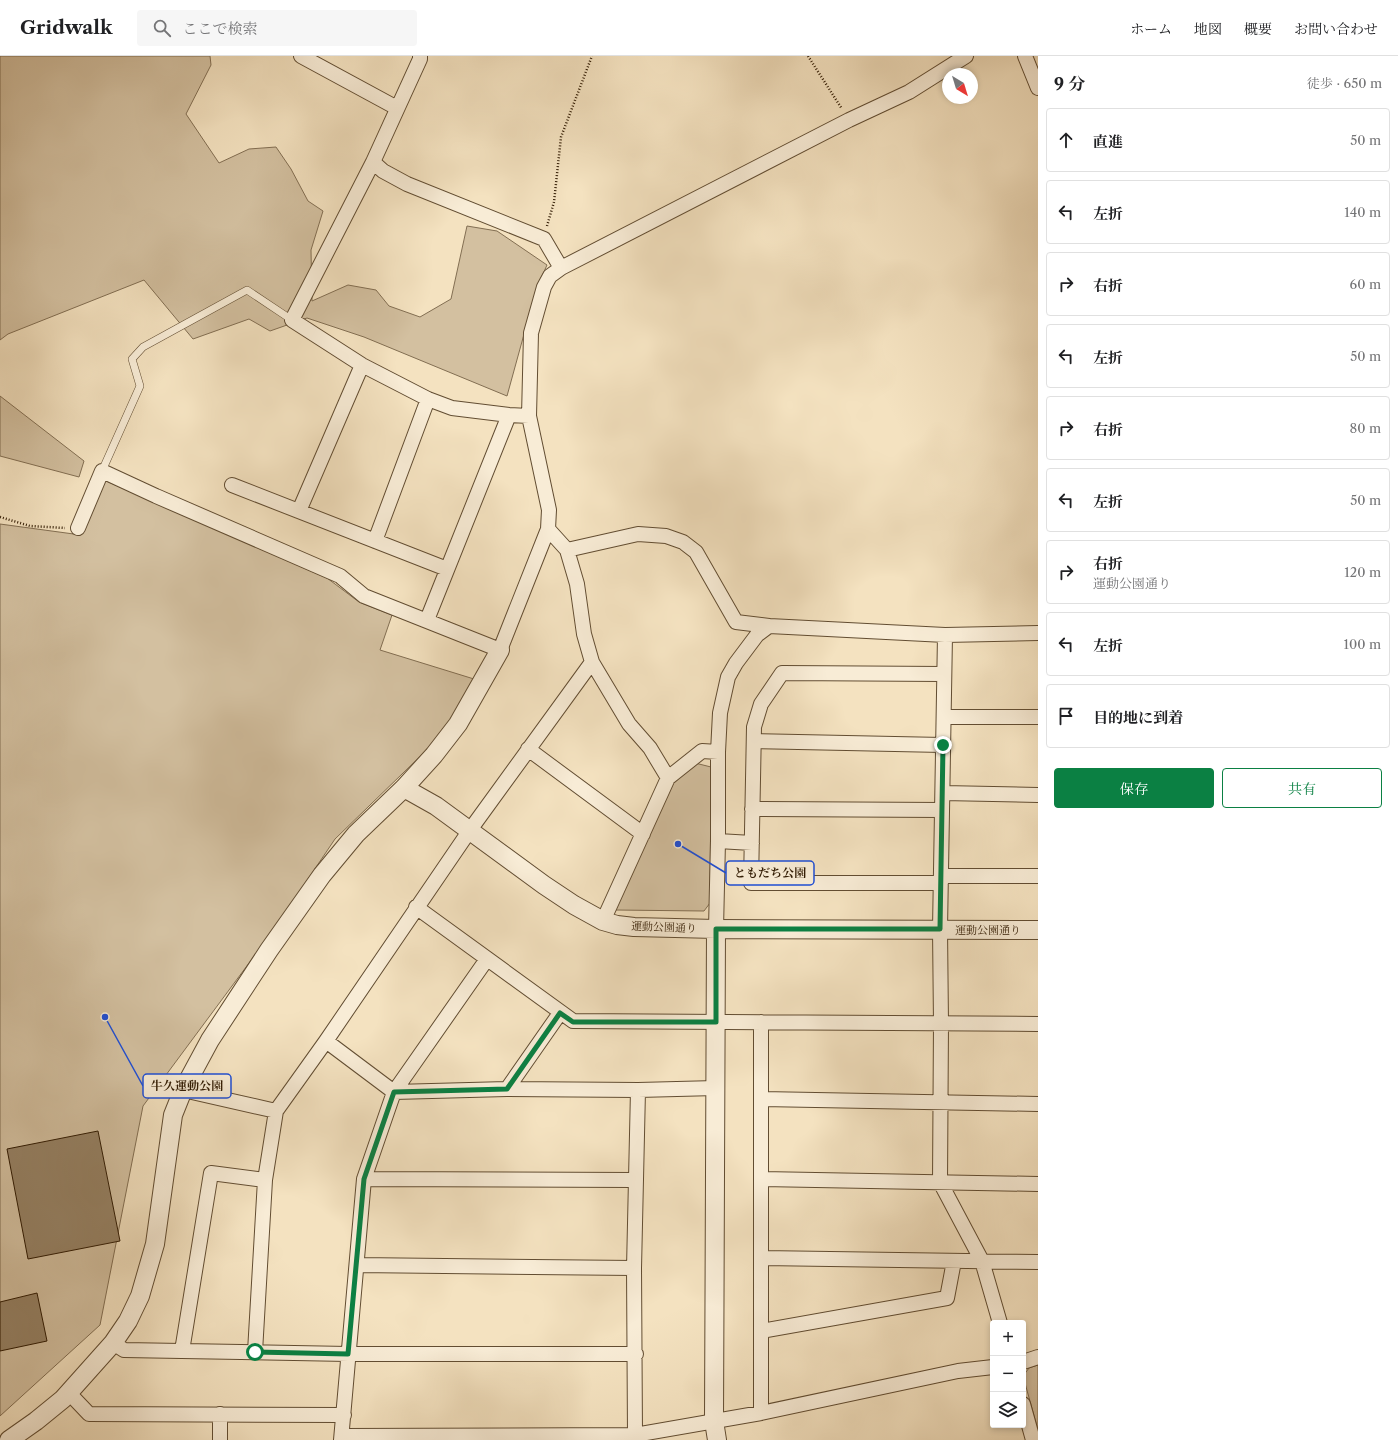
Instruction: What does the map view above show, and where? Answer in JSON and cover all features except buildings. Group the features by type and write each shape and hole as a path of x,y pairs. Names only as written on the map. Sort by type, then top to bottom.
{"street":[{"path":"301,56 397,108"},
{"path":"420,56 373,162 292,320 362,365 428,399 452,408 529,416"},
{"path":"9,1440 36,1421 69,1393 113,1343 131,1315 140,1296 155,1244 173,1115 182,1090 210,1040 269,950 322,875 356,834 404,788 434,755 458,724 500,650 511,626 548,529 549,510 529,416 531,332 544,287 550,276 561,268 849,120 909,92 966,56"},
{"path":"1024,56 1038,88"},
{"path":"373,162 383,171 407,184 544,239 561,268"},
{"path":"299,512 362,365"},
{"path":"375,541 428,399"},
{"path":"427,620 509,415"},
{"path":"78,528 102,471 340,576 364,596 500,650"},
{"path":"232,485 447,569"},
{"path":"548,529 567,550 578,584 584,634 592,662 629,724 650,748 668,778"},
{"path":"567,550 638,534 666,536 684,542 696,552 736,622 769,626 946,635 1038,633"},
{"path":"717,1440 714,1421 716,929 718,752 720,713 728,677 746,648 757,635 769,626"},
{"path":"946,635 944,674 940,929 942,1023 940,1182 982,1261 999,1320"},
{"path":"255,1352 265,1180 276,1111 326,1041 470,830 592,662"},
{"path":"944,674 782,673 761,704 754,727 751,883 941,880 1038,876"},
{"path":"944,717 1038,717"},
{"path":"754,741 943,745"},
{"path":"528,749 643,834"},
{"path":"603,921 668,778 702,751 718,752"},
{"name":"運動公園通り","path":"404,788 436,806 544,885 574,905 603,921 634,927 716,929 1038,930"},
{"path":"943,793 1038,795"},
{"path":"752,809 942,810"},
{"path":"718,841 752,843"},
{"path":"416,907 573,1022 1038,1024"},
{"path":"487,959 394,1092 364,1179 342,1438 635,1435 761,1413 958,1371 990,1367"},
{"path":"507,1089 560,1013"},
{"path":"761,1022 761,1413"},
{"path":"326,1041 394,1092 507,1089 638,1090 716,1088"},
{"path":"182,1090 276,1111"},
{"path":"635,1435 636,1354 634,1268 638,1090"},
{"path":"761,1099 1038,1104"},
{"path":"182,1351 211,1173 265,1180"},
{"path":"364,1179 636,1180"},
{"path":"761,1179 1038,1184"},
{"path":"761,1258 1038,1262"},
{"path":"761,1331 947,1298 954,1261"},
{"path":"357,1265 634,1268"},
{"path":"113,1343 124,1350 348,1354 636,1354"},
{"path":"1026,1361 1038,1357"},
{"path":"69,1393 89,1414 344,1415"},
{"path":"220,1414 220,1440"},
{"path":"1026,1415 1033,1440"}],"lane":[{"path":"102,471 140,386 132,359 143,347 247,290 292,320"}],"path":[{"path":"544,239 554,202 561,137 592,56"},
{"path":"808,56 849,120"},
{"path":"0,517 30,526 78,528"}],"shaded area":[{"path":"0,56 210,56 211,65 186,114 219,163 249,149 276,147 291,169 308,201 323,211 311,250 312,301 348,285 376,290 389,306 420,317 451,299 467,226 497,231 547,265 537,287 507,396 364,337 307,318 270,331 249,319 193,339 144,280 8,334 0,340"},
{"path":"0,396 84,461 79,477 0,456"},
{"path":"104,480 327,578 359,602 392,615 380,650 474,679 456,712 436,741 335,839 275,928 143,1106 100,1325 0,1416 0,524 81,535"},
{"path":"695,763 711,767 710,903 704,911 615,910 672,785"},
{"path":"1038,1365 1038,1430 1026,1387 1026,1372 1029,1368"}],"place":[{"name":"ともだち公園","path":"678,844"},
{"name":"牛久運動公園","path":"105,1017"}],"route":[{"path":"255,1352 348,1354 364,1179 394,1092 507,1089 560,1013 573,1022 716,1022 716,929 940,929 943,745"}]}
